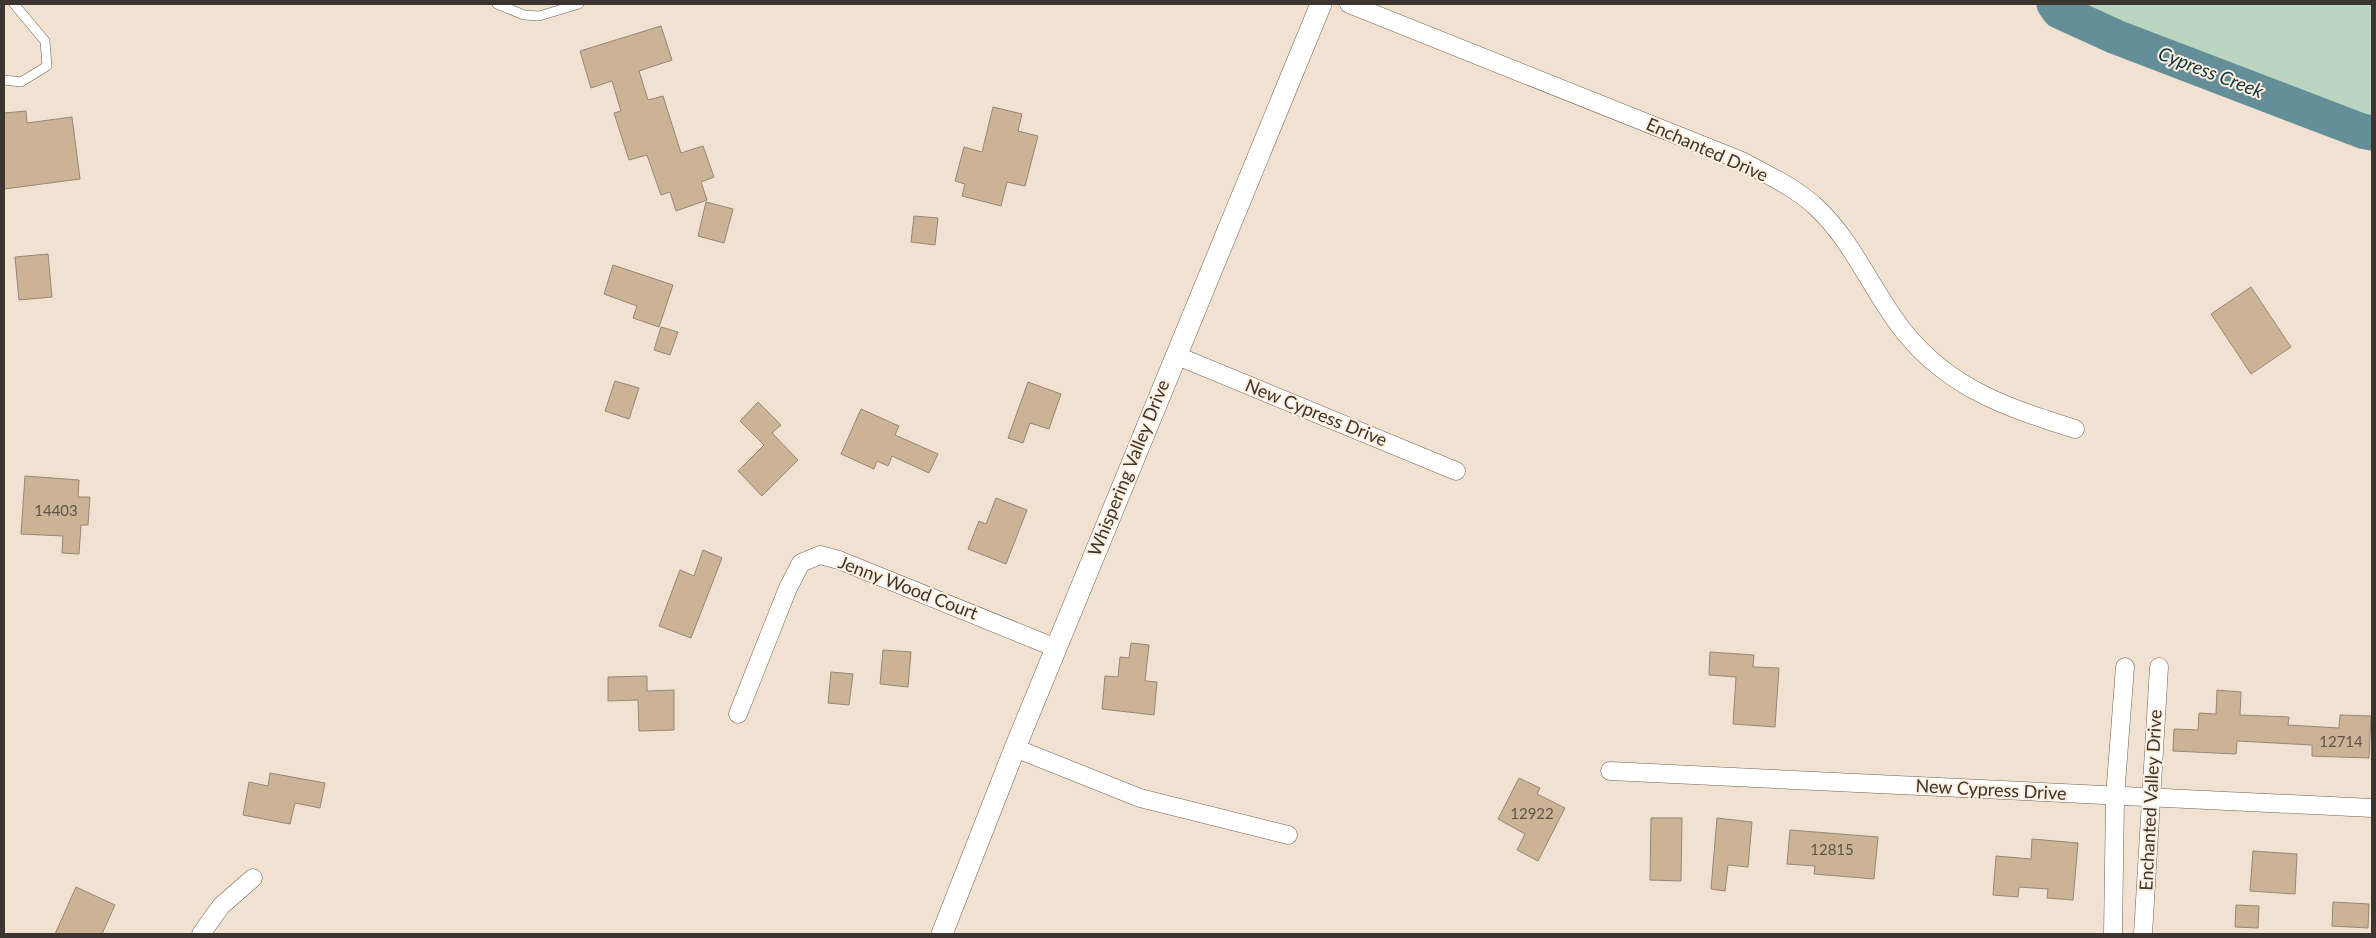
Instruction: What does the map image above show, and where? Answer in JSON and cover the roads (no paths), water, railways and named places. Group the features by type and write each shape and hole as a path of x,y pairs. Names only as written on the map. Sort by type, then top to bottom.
{"street":[{"name":"Whispering Valley Drive","path":"942,934 1015,748 1175,355 1321,4"},
{"name":"Enchanted Drive","path":"1349,4 1742,161 1790,187 1816,206 1836,228 1906,334 1931,359 1974,391 2010,408 2075,429"},
{"name":"New Cypress Drive","path":"1175,355 1456,472"},
{"name":"Jenny Wood Court","path":"738,714 788,588 801,563 820,555 866,570 1056,648"},
{"name":"Enchanted Valley Drive","path":"2113,934 2115,797 2125,667"},
{"name":"Enchanted Valley Drive","path":"2143,934 2159,667"},
{"path":"1015,748 1140,798 1288,835"},
{"name":"New Cypress Drive","path":"1610,771 2372,808"},
{"path":"201,934 221,906 253,878"}],"lane":[{"path":"4,80 21,82 47,66 45,41 14,4"},
{"path":"497,4 524,15 539,16 579,4"}],"waterway":[{"name":"Cypress Creek","path":"2054,4 2059,11 2116,37 2362,131 2372,133"}]}
